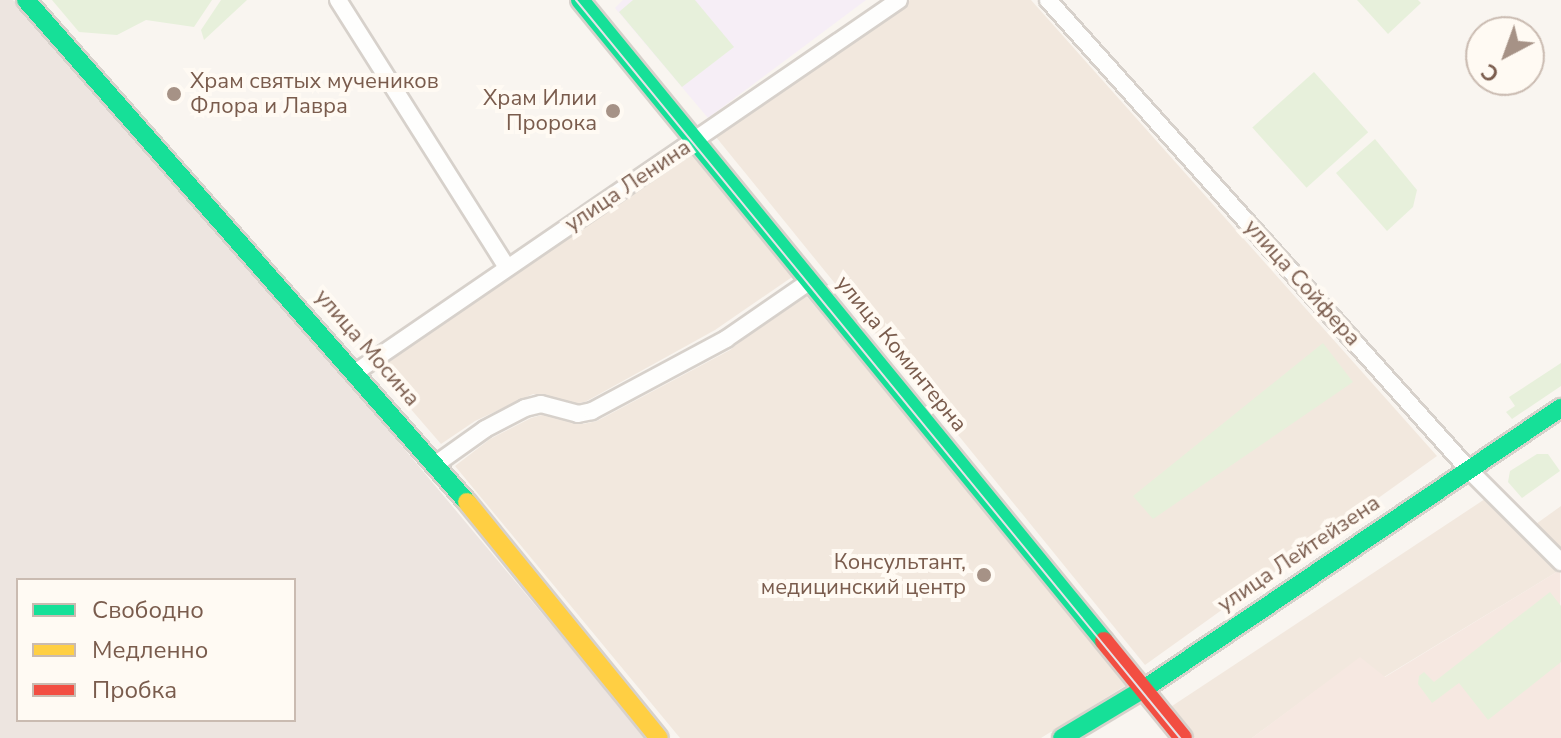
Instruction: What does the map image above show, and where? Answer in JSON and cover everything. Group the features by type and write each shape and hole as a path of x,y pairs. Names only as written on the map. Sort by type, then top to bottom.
{"street":[{"name":"улица Мосина","path":"26,0 436,464 659,738"},
{"path":"338,0 507,267"},
{"name":"улица Коминтерна","path":"580,0 1183,738"},
{"name":"улица Ленина","path":"356,372 899,0"},
{"name":"улица Сойфера","path":"1048,0 1470,471 1561,562"},
{"path":"436,464 485,429 525,408 541,404 578,414 592,411 726,339 810,281"},
{"name":"улица Лейтейзена","path":"1062,738 1144,689 1441,485 1470,471 1561,408"}],"shaded area":[{"path":"0,0 13,0 168,166 646,738 0,738"},
{"path":"623,0 866,0 708,118 615,8"},
{"path":"910,0 1031,0 1437,456 1145,665 716,137"},
{"path":"690,150 795,275 715,330 585,402 573,404 533,394 475,421 441,444 377,370"},
{"path":"803,292 1128,684 1041,738 680,738 455,466 490,439 531,418 545,414 583,424 597,421 730,350"},
{"path":"1488,497 1560,570 1384,677 1360,658 1252,738 1189,738 1166,710"},
{"path":"1561,506 1561,551 1536,524"},
{"path":"1560,570 1561,738 1252,738 1360,657 1385,677"}],"green space":[{"path":"52,0 212,0 194,27 146,20 117,35 79,32"},
{"path":"221,0 247,0 204,40 201,30"},
{"path":"633,0 695,0 734,47 682,87 619,12"},
{"path":"1357,0 1418,0 1421,3 1388,34"},
{"path":"1314,72 1368,132 1307,188 1252,128"},
{"path":"1375,139 1417,190 1413,207 1387,231 1336,173"},
{"path":"1323,343 1353,382 1153,519 1133,496"},
{"path":"1561,363 1561,386 1512,419 1506,412 1515,406 1509,397"},
{"path":"1537,454 1548,454 1560,471 1522,498 1508,482 1510,471"},
{"path":"1550,592 1561,606 1561,662 1488,720 1459,683 1432,703 1418,684 1419,676 1424,672 1434,682"}],"tram line":[{"path":"576,0 1180,738"}],"traffic: fast":[{"path":"26,0 467,502"},
{"path":"580,0 1104,641"},
{"path":"1062,738 1147,687 1561,408"}],"traffic: slow":[{"path":"467,502 659,738"}],"traffic: jam":[{"path":"1104,641 1183,738"}],"place":[{"name":"Храм святых мучеников Флора и Лавра","path":"174,94"},
{"name":"Храм Илии Пророка","path":"613,111"},
{"name":"Консультант, медицинский центр","path":"984,575"}]}
